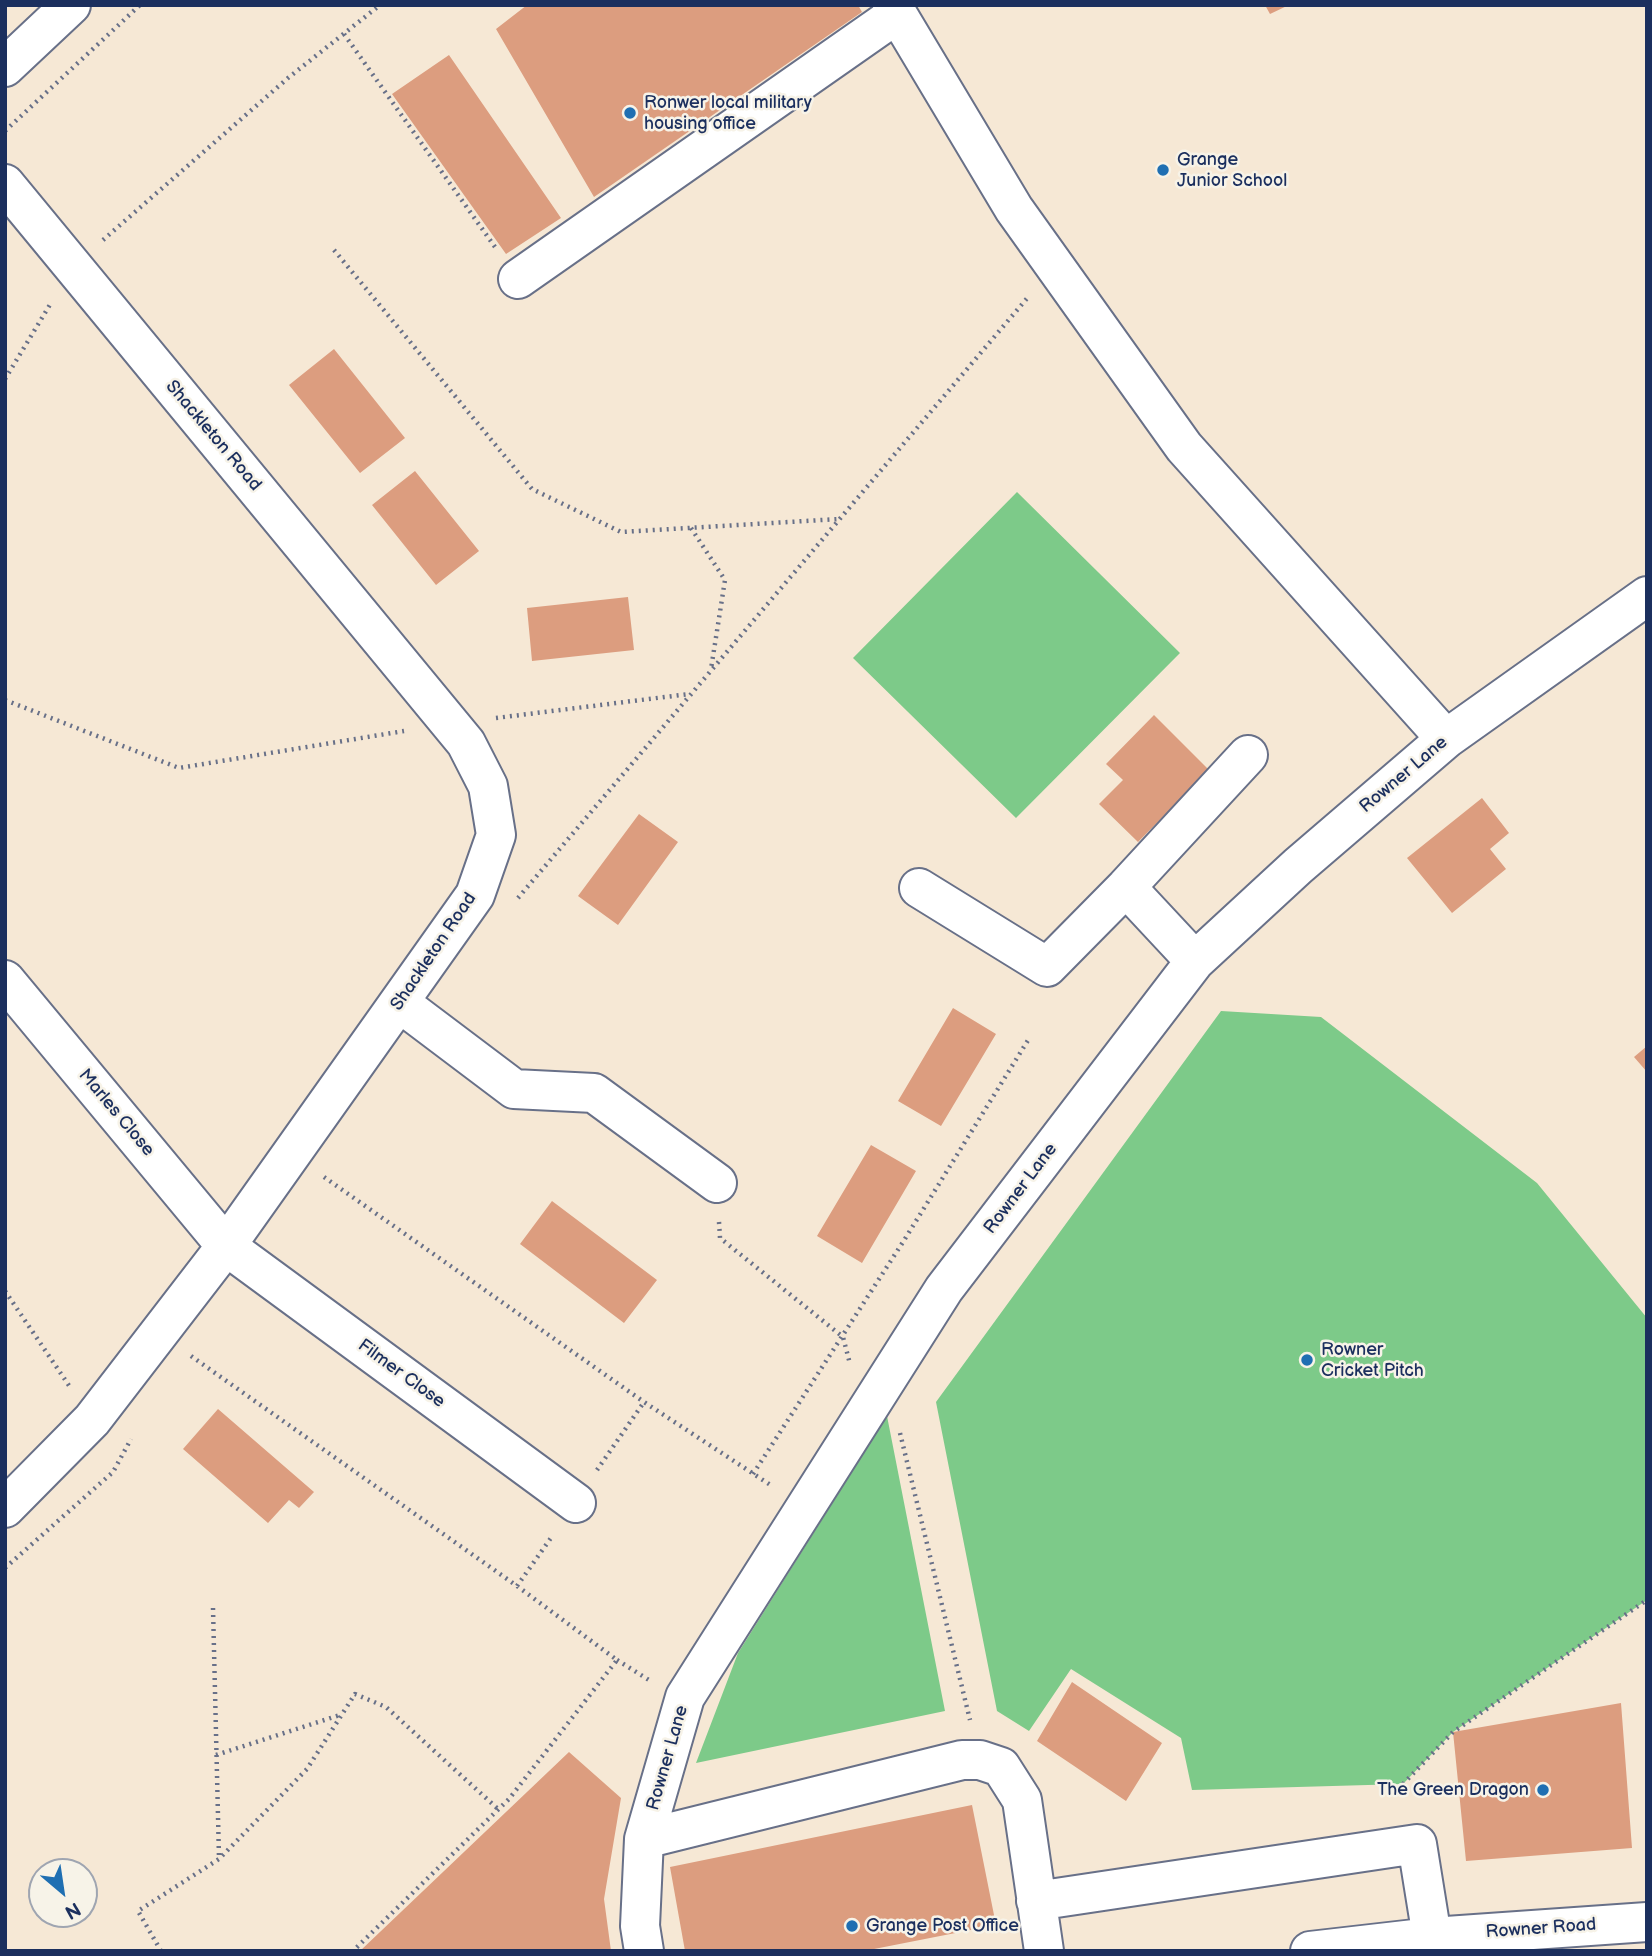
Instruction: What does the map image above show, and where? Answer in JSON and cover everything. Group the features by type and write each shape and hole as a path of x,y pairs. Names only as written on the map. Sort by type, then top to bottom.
{"street":[{"path":"5,66 71,5"},
{"path":"518,279 895,9 1014,209 1184,447 1446,739"},
{"name":"Shackleton Road","path":"5,184 466,743 488,786 496,835 475,895 226,1246 92,1420 5,1508"},
{"name":"Rowner Lane","path":"643,1951 640,1926 644,1839 685,1697 944,1289 1195,961 1298,866 1446,739 1647,596"},
{"path":"919,888 1047,967 1126,887 1248,755"},
{"path":"1126,887 1195,961"},
{"name":"Marles Close","path":"5,980 226,1246"},
{"path":"400,1003 514,1089 594,1093 717,1183"},
{"name":"Filmer Close","path":"226,1246 576,1503"},
{"path":"644,1839 961,1760 980,1760 1001,1767 1022,1800 1044,1951"},
{"path":"1036,1901 1417,1844 1432,1937"},
{"name":"Rowner Road","path":"1310,1951 1432,1937 1647,1922"}],"path":[{"path":"5,131 140,5"},
{"path":"5,379 73,266 288,78 380,5"},
{"path":"344,34 518,279"},
{"path":"334,250 532,489 621,531 839,519"},
{"path":"512,907 1055,266"},
{"path":"690,527 724,580 710,671"},
{"path":"5,700 179,768 450,723 690,694"},
{"path":"753,1474 844,1337 1030,1037"},
{"path":"292,1154 645,1402 805,1508"},
{"path":"717,1183 720,1238 844,1337"},
{"path":"5,1291 92,1420"},
{"path":"159,1333 517,1586 617,1660 509,1799 353,1951"},
{"path":"850,1363 887,1380 980,1760"},
{"path":"1403,1784 1453,1732 1647,1600"},
{"path":"213,1608 219,1858"},
{"path":"161,1951 138,1911 219,1858 307,1769 355,1694 386,1707 498,1810"},
{"path":"216,1755 341,1715"}],"green space":[{"path":"1017,492 1180,653 1016,818 853,658"},
{"name":"Rowner Cricket Pitch","path":"1221,1011 1321,1017 1537,1183 1647,1318 1647,1600 1453,1732 1403,1784 1192,1790 1181,1738 1071,1669 1029,1731 997,1711 936,1402"},
{"path":"887,1416 945,1711 696,1763 738,1653"}],"building":[{"name":"Ronwer local military housing office","path":"527,5 858,5 862,12 594,197 496,29"},
{"path":"1265,5 1289,5 1270,14"},
{"path":"449,55 561,218 506,254 392,94"},
{"path":"334,349 405,438 360,473 289,385"},
{"path":"415,471 479,551 436,585 372,505"},
{"path":"628,597 634,650 532,661 527,608"},
{"path":"1154,715 1209,770 1138,842 1099,804 1123,780 1106,764"},
{"path":"1482,798 1509,833 1490,849 1506,869 1452,913 1407,858"},
{"path":"639,814 678,842 618,925 578,896"},
{"path":"953,1008 996,1034 941,1126 898,1101"},
{"path":"1647,1046 1647,1072 1634,1057"},
{"path":"871,1145 916,1171 862,1263 817,1236"},
{"path":"552,1201 657,1280 624,1323 520,1244"},
{"path":"218,1409 314,1492 299,1508 289,1500 268,1523 183,1449"},
{"path":"1072,1682 1162,1743 1126,1801 1037,1741"},
{"name":"The Green Dragon","path":"1621,1703 1632,1848 1466,1861 1453,1732"},
{"path":"569,1752 621,1798 604,1899 611,1951 360,1951"},
{"path":"972,1805 996,1925 864,1951 685,1951 670,1867"}],"place":[{"name":"Ronwer local military housing office","path":"630,113"},
{"name":"Grange Junior School","path":"1163,170"},
{"name":"Rowner Cricket Pitch","path":"1307,1360"},
{"name":"The Green Dragon","path":"1543,1790"},
{"name":"Grange Post Office","path":"852,1926"}]}
